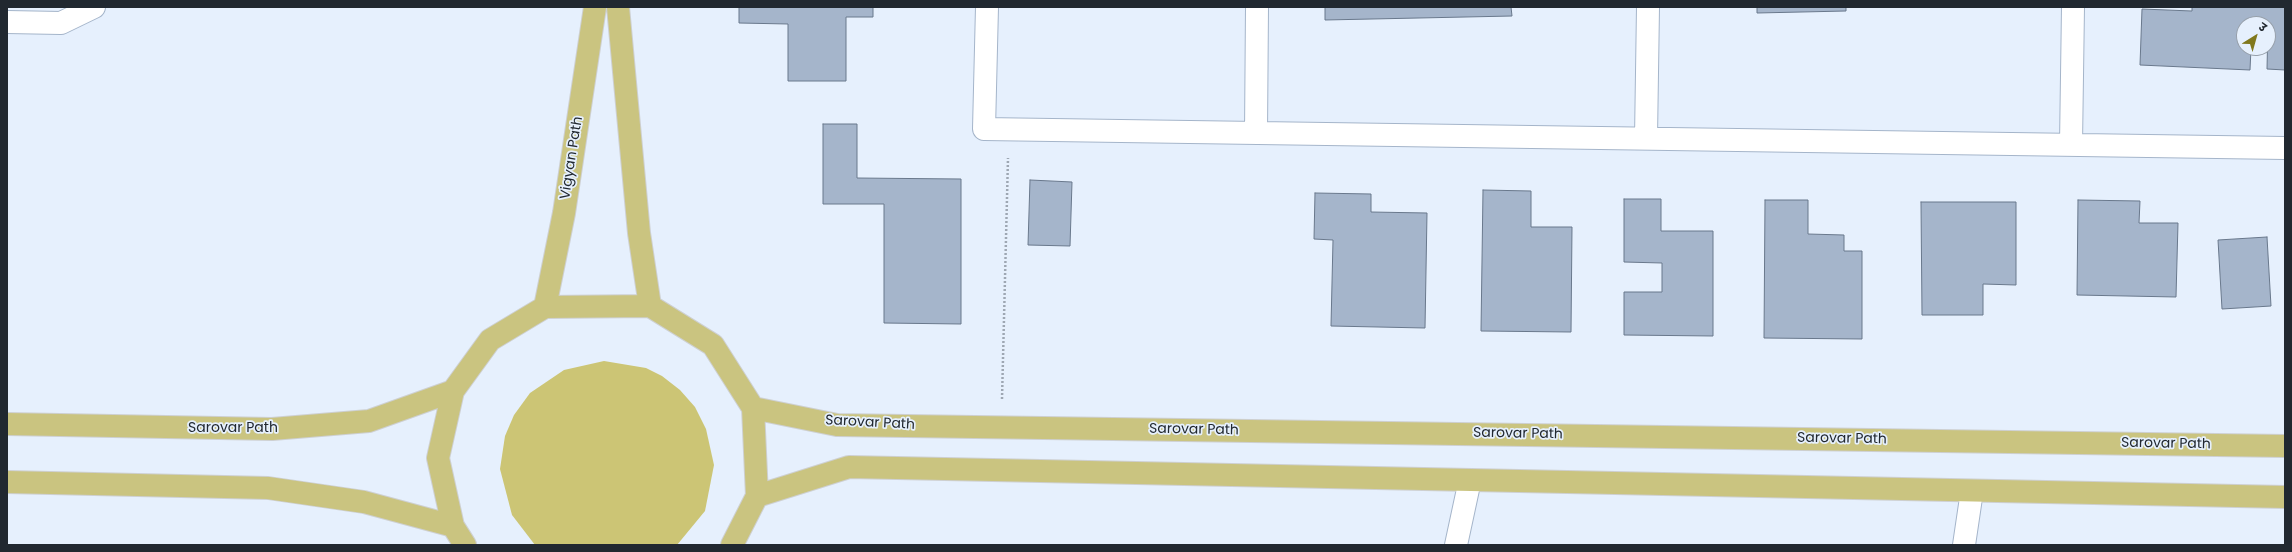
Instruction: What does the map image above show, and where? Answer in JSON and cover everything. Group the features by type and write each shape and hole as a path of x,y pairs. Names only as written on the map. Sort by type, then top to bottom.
{"main road":[{"name":"Vigyan Path","path":"545,307 564,214 595,7"},
{"path":"618,7 639,233 650,306"},
{"path":"465,545 453,526 438,458 453,391 490,340 545,307 650,306 713,345 753,408 757,496 732,545"},
{"name":"Sarovar Path","path":"7,424 272,429 369,421 453,391"},
{"name":"Sarovar Path","path":"753,408 837,424 2285,446"},
{"path":"757,496 850,467 2285,497"},
{"path":"7,482 268,488 364,502 453,526"}],"street":[{"path":"7,22 61,24 94,7"},
{"path":"987,7 984,129 2285,148"},
{"path":"1256,133 1257,7"},
{"path":"1646,138 1648,7"},
{"path":"2071,144 2073,7"},
{"path":"1456,545 1470,480"},
{"path":"1964,545 1972,490"}],"path":[{"path":"1001,427 1009,130"}],"shaded area":[{"path":"604,361 646,368 662,376 680,390 695,407 706,429 714,465 705,511 677,545 535,545 512,515 500,469 505,436 514,415 530,393 564,370"}],"building":[{"path":"739,7 873,7 873,17 846,17 846,81 788,81 788,24 739,23"},
{"path":"1325,7 1511,7 1512,16 1325,20"},
{"path":"1757,7 1846,7 1846,11 1757,13"},
{"path":"2192,7 2285,7 2285,70 2267,69 2267,56 2276,56 2276,16 2236,16 2236,56 2251,56 2250,70 2140,65 2142,9 2192,11"},
{"path":"823,124 857,124 857,178 961,179 961,324 884,323 884,204 823,204"},
{"path":"1030,180 1072,182 1070,246 1028,245"},
{"path":"1483,190 1531,191 1531,227 1572,227 1571,332 1481,331"},
{"path":"1315,193 1371,194 1371,212 1427,213 1425,328 1331,326 1333,240 1314,239"},
{"path":"1624,199 1661,199 1661,231 1713,231 1713,336 1624,335 1624,292 1662,292 1662,263 1624,262"},
{"path":"1765,200 1808,200 1808,234 1844,235 1844,251 1862,251 1862,339 1764,338"},
{"path":"2078,200 2140,201 2139,223 2178,223 2176,297 2077,295"},
{"path":"1921,202 2016,202 2016,285 1983,284 1983,315 1922,315"},
{"path":"2267,237 2271,306 2222,309 2218,240"}]}
